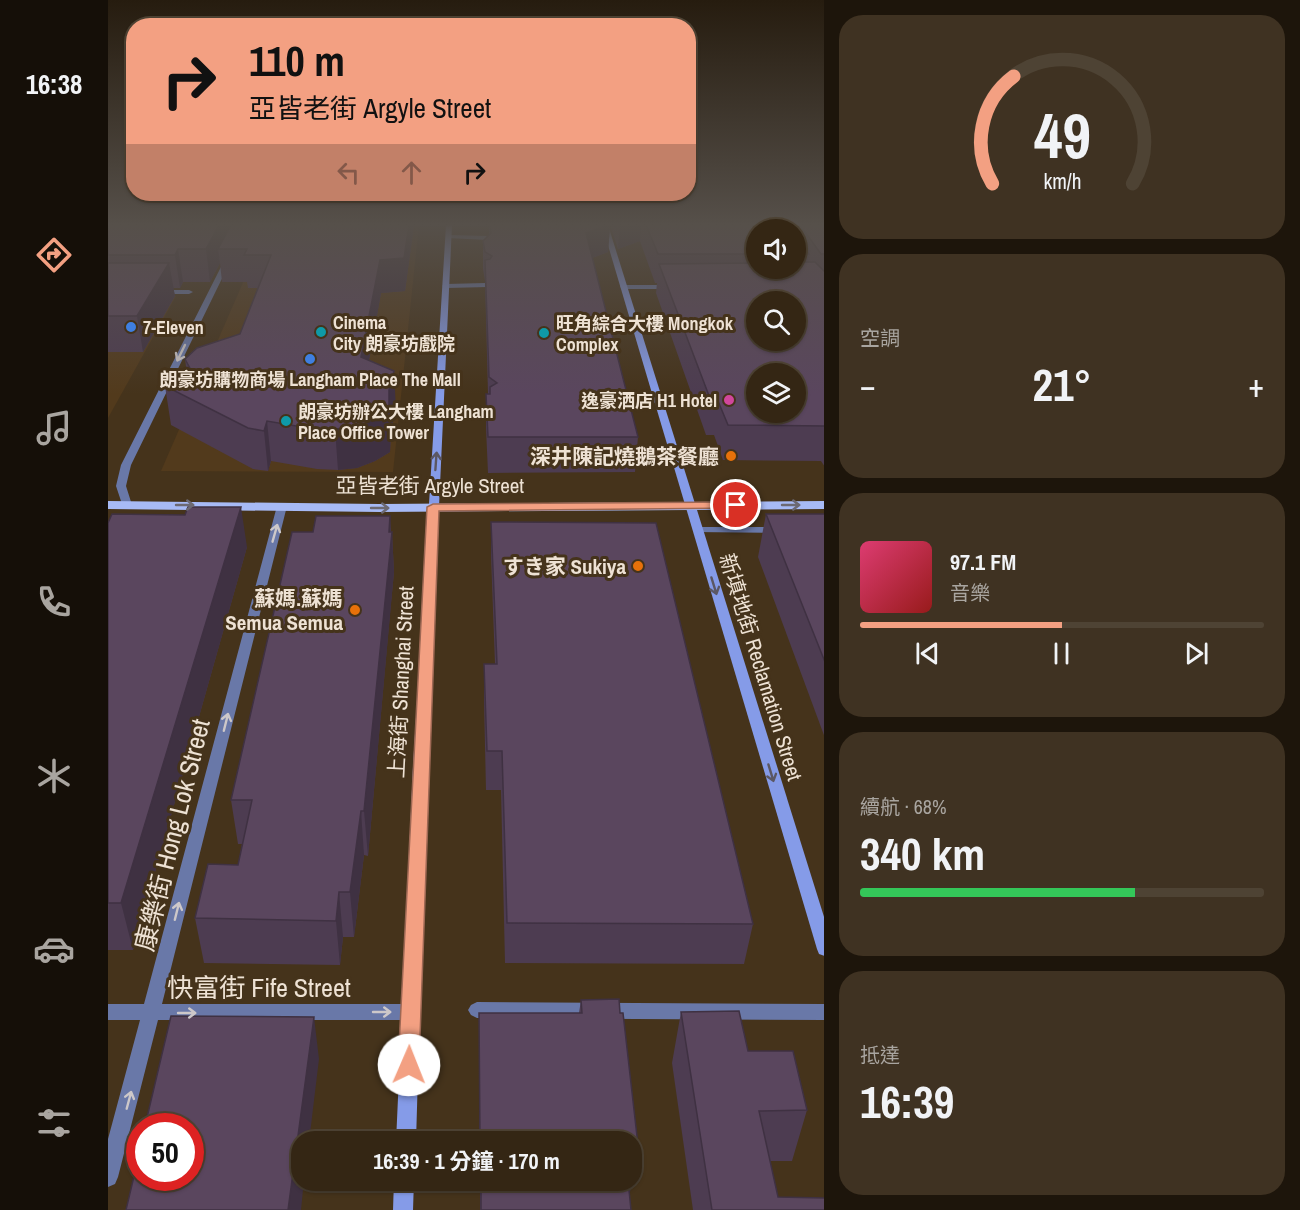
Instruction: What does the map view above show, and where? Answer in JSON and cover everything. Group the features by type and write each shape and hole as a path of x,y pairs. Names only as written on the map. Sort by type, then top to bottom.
{"main road":[{"name":"上海街 Shanghai Street","path":"406,1131 433,507 447,281"},
{"name":"新填地街 Reclamation Street","path":"622,281 824,946"},
{"name":"亞皆老街 Argyle Street","path":"108,505 433,507 824,505"},
{"path":"403,1210 404,1191"}],"street":[{"path":"127,505 121,486 126,465 216,281"},
{"path":"447,285 485,285"},
{"path":"624,287 687,287"},
{"path":"143,292 189,292"},
{"path":"439,415 489,416"},
{"name":"康樂街 Hong Lok Street","path":"108,1177 282,506"},
{"path":"698,530 791,530"},
{"path":"477,1010 824,1012"},
{"name":"快富街 Fife Street","path":"108,1012 410,1012"}],"shaded area":[{"name":"朗豪坊購物商場 Langham Place The Mall","path":"243,281 413,281 393,472 161,471"},
{"path":"108,296 176,296 108,418"}],"building":[{"path":"108,281 158,281 137,316 108,316"},
{"path":"261,281 376,281 361,357 394,371 389,390 389,412 355,427 314,429 267,421 264,431 248,428 165,386 192,372 185,359 197,348 240,334"},
{"name":"旺角綜合大樓 Mongkok Complex","path":"486,281 598,281 638,437 488,437 486,394 490,394 490,387 497,383 489,377"},
{"path":"666,281 824,281 824,426 728,425 718,401 711,401"},
{"path":"188,507 241,507 121,903 108,903 108,523 112,514 185,515"},
{"path":"766,514 824,514 824,659"},
{"path":"316,516 390,516 389,532 392,532 364,811 361,811 350,892 339,892 336,921 195,918 208,864 238,865 252,800 231,800 292,532 313,532"},
{"path":"491,522 656,523 753,924 507,923 502,751 487,751 484,664 497,664"},
{"path":"619,999 620,1013 623,1013 636,1131 480,1131 479,1013 582,1013 581,1000"},
{"path":"739,1011 748,1051 793,1051 807,1110 759,1111 778,1197 824,1198 824,1210 712,1210 681,1012"},
{"path":"171,1016 314,1017 299,1131 291,1131 291,1188 288,1210 126,1210 131,1191 204,1191 204,1113 148,1113"},
{"path":"481,1191 629,1191 631,1210 481,1210"}],"place":[{"name":"7-Eleven","path":"131,327"},
{"name":"Cinema City 朗豪坊戲院","path":"321,332"},
{"name":"旺角綜合大樓 Mongkok Complex","path":"544,333"},
{"name":"朗豪坊購物商場 Langham Place The Mall","path":"310,359"},
{"name":"逸豪洒店 H1 Hotel","path":"729,400"},
{"name":"朗豪坊辦公大樓 Langham Place Office Tower","path":"286,421"},
{"name":"深井陳記燒鵝茶餐廳","path":"731,456"},
{"name":"すき家 Sukiya","path":"638,566"},
{"name":"蘇媽.蘇媽 Semua Semua","path":"355,610"}],"route":[{"path":"409,1065 420,767 433,507 736,505"}]}
